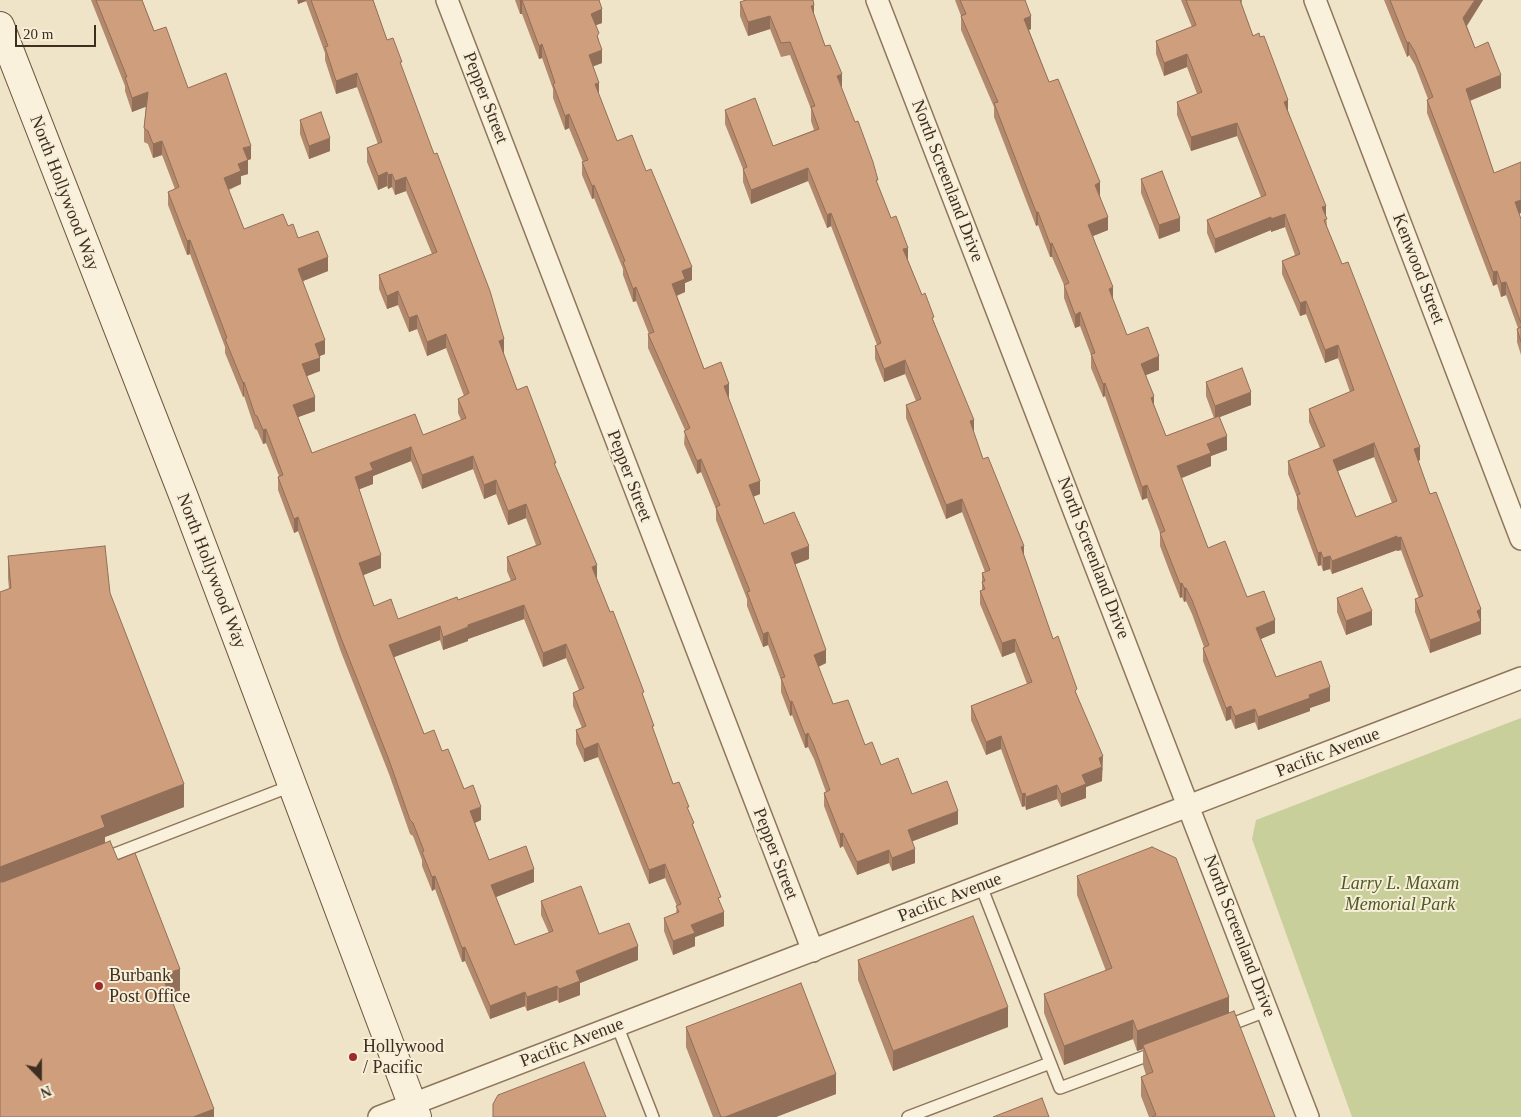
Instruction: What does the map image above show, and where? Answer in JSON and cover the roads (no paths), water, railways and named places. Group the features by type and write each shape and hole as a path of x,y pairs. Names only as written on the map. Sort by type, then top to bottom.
{"main road":[{"name":"North Hollywood Way","path":"0,26 185,500 414,1111"}],"street":[{"name":"Pepper Street","path":"447,0 813,952"},
{"name":"North Screenland Drive","path":"877,0 1308,1117"},
{"name":"Kenwood Street","path":"1315,0 1521,539"},
{"name":"Pacific Avenue","path":"378,1117 414,1111 617,1025 813,952 1521,678"}],"lane":[{"path":"92,863 291,786"},
{"path":"981,886 1060,1088 1168,1048"},
{"path":"1213,1031 1266,1010"},
{"path":"617,1025 653,1117"},
{"path":"908,1117 1050,1063"}],"place":[{"name":"Burbank Post Office","path":"99,986"},
{"name":"Hollywood / Pacific","path":"353,1057"}],"park label":[{"name":"Larry L. Maxam Memorial Park","path":"1400,894"}]}
